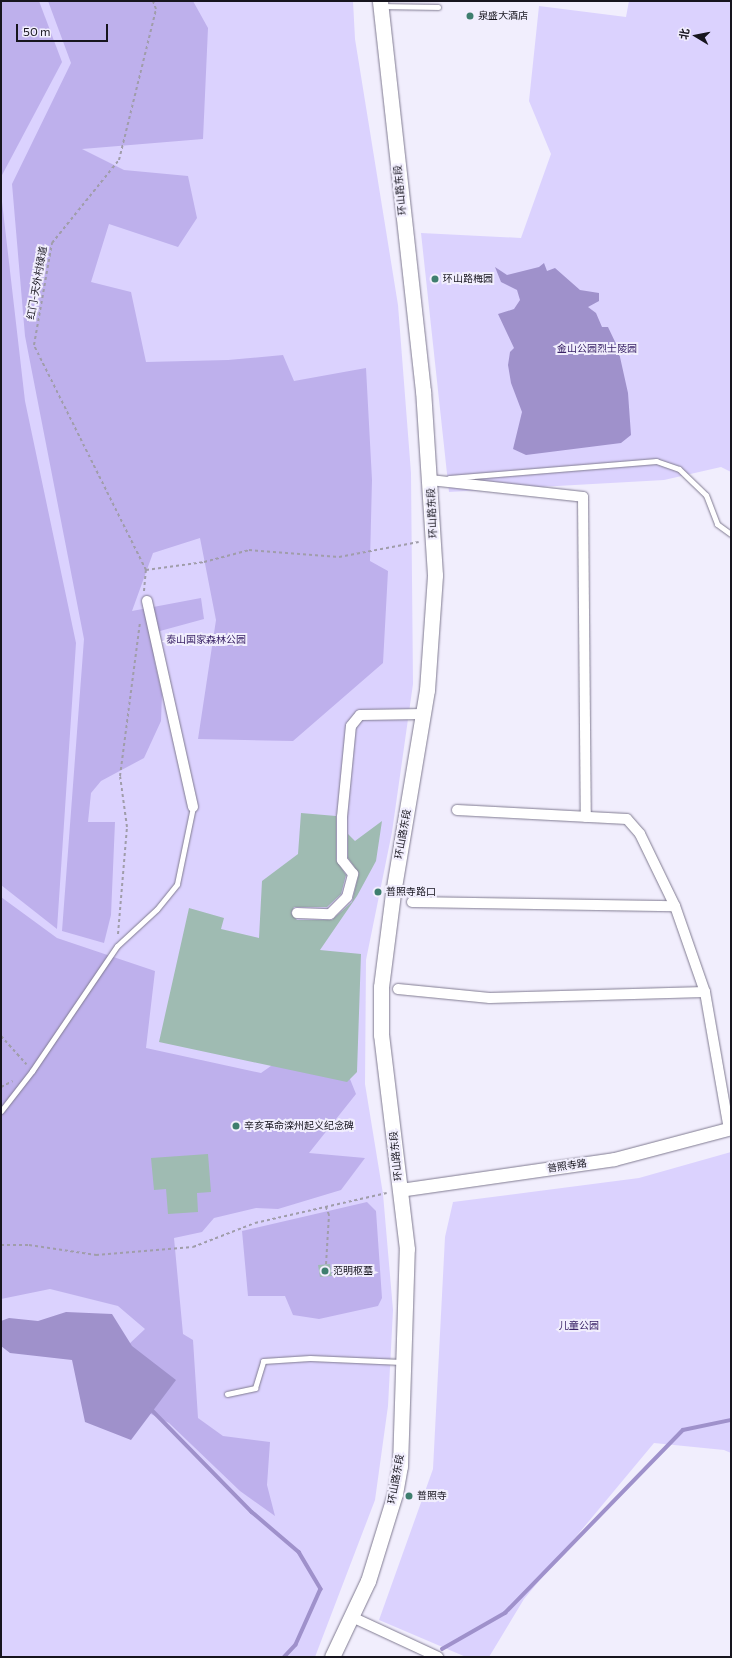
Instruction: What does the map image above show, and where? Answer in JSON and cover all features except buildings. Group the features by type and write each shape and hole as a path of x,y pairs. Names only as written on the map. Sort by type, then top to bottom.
{"main road":[{"name":"环山路东段","path":"332,1657 368,1581 395,1494 400,1466 407,1249 381,1035 381,987 393,893 423,714 435,575 430,480 380,4"}],"street":[{"path":"430,480 583,497 586,817"},
{"path":"147,602 193,807"},
{"path":"297,913 330,914 347,896 353,874 342,860 342,817 352,726 360,715 423,714"},
{"path":"457,810 627,819 640,834 675,906 705,992 730,1128"},
{"path":"412,902 675,906"},
{"path":"398,989 490,998 705,992"},
{"name":"普照寺路","path":"400,1190 614,1160 730,1128"},
{"path":"352,1617 438,1657"}],"lane":[{"path":"380,4 438,7"},
{"path":"430,480 656,461 679,469 706,495 717,524 731,534"},
{"path":"1,1112 32,1071 117,946 157,909 176,884 193,807"},
{"path":"227,1394 255,1388 263,1361 341,1358 404,1362"}],"path":[{"name":"红门-天外村绿道","path":"146,570 34,345 52,243 119,160 156,9 153,1"},
{"path":"1,1036 32,1071"},
{"path":"1,1244 29,1245 96,1255 193,1247 255,1223 400,1190"},
{"path":"326,1207 329,1239 326,1264"}],"green space":[{"name":"泰山国家森林公园","path":"1,1 353,1 355,39 398,305 411,473 413,684 392,832 366,960 365,1084 383,1194 393,1310 388,1406 375,1500 315,1657 1,1657"},
{"name":"金山公园烈士陵园","path":"629,1 731,1 731,472 721,467 664,480 449,492 421,233 521,238 551,154 529,101 539,6 626,17"},
{"name":"儿童公园","path":"731,1152 731,1453 724,1450 654,1443 524,1599 489,1657 466,1657 379,1620 433,1469 445,1237 453,1202 639,1178"}],"shaded area":[{"path":"1,1 39,1 62,62 1,177"},
{"path":"48,1 193,1 208,28 203,139 82,149 124,170 188,176 197,218 178,247 109,224 91,282 131,292 146,362 228,360 283,355 294,381 366,368 372,480 370,561 388,571 383,663 293,741 198,739 216,620 200,538 153,553 132,611 201,598 204,619 160,631 154,659 162,694 161,721 144,758 101,781 91,793 88,822 115,822 111,915 104,943 62,931 84,639 25,336 12,184 71,63"},
{"path":"1,193 25,401 76,643 57,929 1,885"},
{"path":"544,263 547,271 555,268 580,290 599,293 599,301 588,307 596,313 602,327 608,327 618,348 628,393 631,435 621,443 526,455 513,449 522,412 511,383 508,365 510,352 514,348 498,314 514,309 520,300 517,290 501,282 495,267 507,275 539,267"},
{"path":"1,897 57,938 155,971 146,1048 261,1073 278,1061 348,1074 356,1094 309,1153 365,1158 341,1190 278,1209 256,1208 214,1218 202,1232 174,1238 183,1334 193,1340 198,1418 223,1436 270,1442 267,1485 275,1516 240,1491 169,1423 149,1413 128,1345 145,1329 118,1306 50,1289 1,1299"},
{"path":"367,1202 376,1211 382,1298 378,1306 319,1319 293,1315 285,1296 248,1296 242,1231"},
{"path":"66,1312 112,1314 132,1346 176,1380 131,1440 85,1422 72,1360 10,1353 1,1346 1,1321 9,1318 38,1321"}],"waterway":[{"path":"151,1409 252,1512 299,1552 321,1589 296,1645 285,1657"},
{"path":"442,1649 505,1613 683,1430 731,1420"}],"place":[{"name":"泉盛大酒店","path":"470,16"},
{"name":"环山路梅园","path":"435,279"},
{"name":"普照寺路口","path":"378,892"},
{"name":"辛亥革命滦州起义纪念碑","path":"236,1126"},
{"name":"范明枢墓","path":"325,1271"},
{"name":"普照寺","path":"409,1496"}]}
